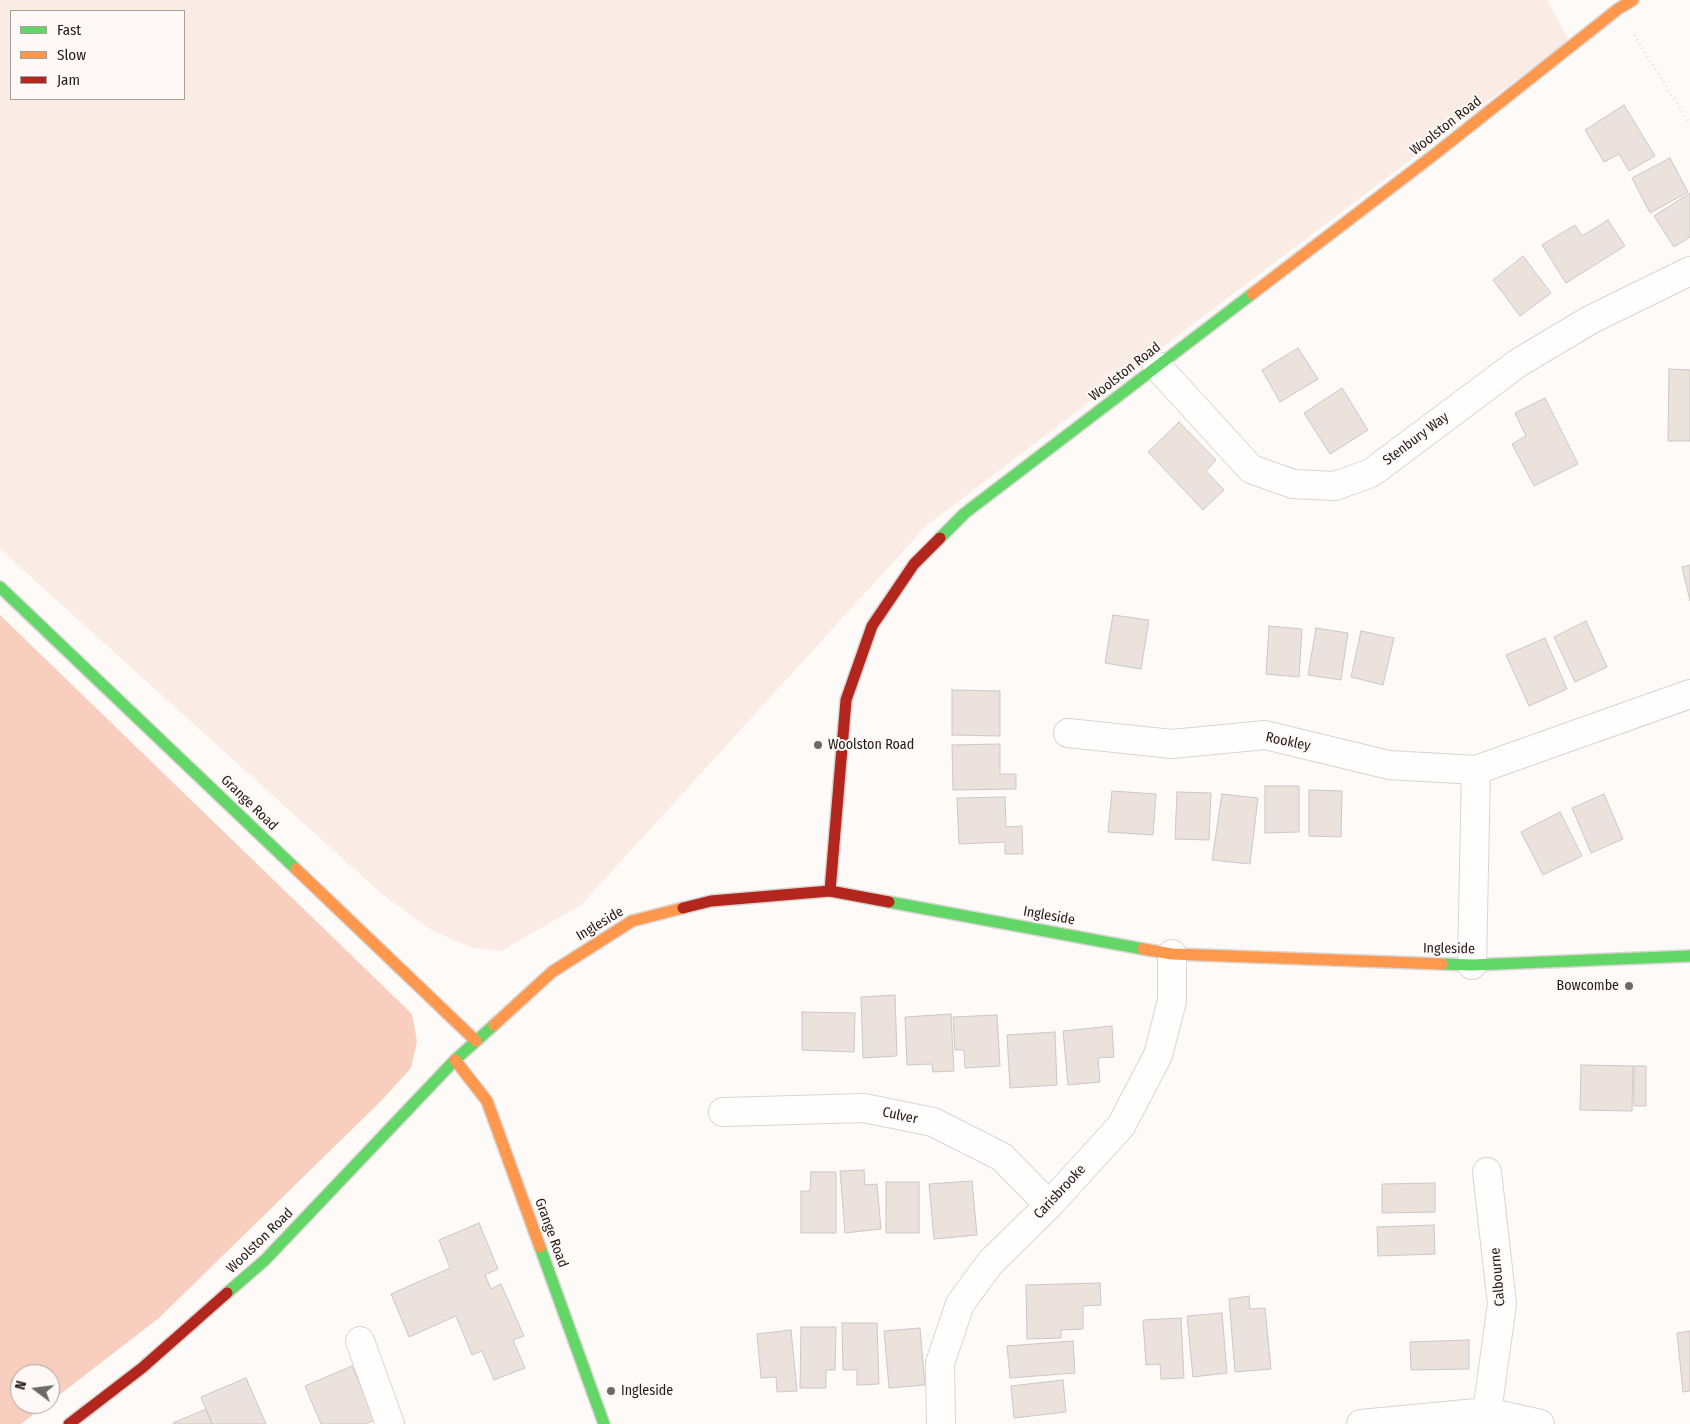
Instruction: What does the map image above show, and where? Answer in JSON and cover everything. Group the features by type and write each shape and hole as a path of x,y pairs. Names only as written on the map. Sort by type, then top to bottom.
{"street":[{"name":"Woolston Road","path":"830,891 846,700 872,626 914,564 966,513 1435,154 1618,9 1633,0"},
{"name":"Stenbury Way","path":"1157,366 1251,470 1293,484 1335,486 1371,472 1534,354 1590,320 1690,271"},
{"name":"Grange Road","path":"0,587 476,1041"},
{"name":"Rookley","path":"1068,733 1172,744 1265,735 1389,765 1476,770 1690,694"},
{"path":"1472,965 1476,770"},
{"name":"Ingleside","path":"455,1060 552,972 632,921 711,901 830,891 1172,954 1472,965 1690,956"},
{"name":"Carisbrooke","path":"941,1424 940,1363 960,1304 990,1263 1049,1205 1121,1126 1158,1055 1172,1001 1172,954"},
{"name":"Woolston Road","path":"68,1424 142,1368 264,1260 455,1060"},
{"name":"Grange Road","path":"455,1060 487,1101 604,1424"},
{"name":"Culver","path":"723,1112 864,1108 933,1122 1002,1157 1049,1205"},
{"name":"Calbourne","path":"1487,1172 1502,1304 1488,1412"},
{"path":"360,1341 390,1424"},
{"path":"1361,1424 1488,1412 1540,1424"}],"path":[{"path":"1618,9 1690,124"}],"shaded area":[{"path":"0,0 1547,0 1569,40 927,525 581,905 501,951 470,947 433,931 383,895 0,549"},
{"path":"0,615 412,1014 417,1041 411,1068 382,1100 159,1318 60,1394 60,1364 10,1364 10,1414 34,1414 21,1424 0,1424"}],"building":[{"path":"1624,105 1655,156 1629,171 1619,154 1604,162 1585,130"},
{"path":"1670,158 1688,192 1650,213 1632,178"},
{"path":"1690,193 1690,237 1674,247 1654,216"},
{"path":"1608,220 1625,246 1566,283 1542,245 1575,225 1582,236"},
{"path":"1523,256 1551,293 1520,316 1493,280"},
{"path":"1298,348 1318,379 1280,402 1262,370"},
{"path":"1669,369 1690,370 1690,441 1668,441"},
{"path":"1342,388 1368,430 1330,454 1304,413"},
{"path":"1545,398 1578,464 1534,486 1512,444 1526,436 1515,413"},
{"path":"1179,422 1216,460 1206,471 1224,490 1203,510 1148,452"},
{"path":"1690,565 1690,601 1682,567"},
{"path":"1113,615 1149,620 1141,669 1105,663"},
{"path":"1586,621 1607,667 1575,682 1554,637"},
{"path":"1269,626 1302,629 1299,677 1266,674"},
{"path":"1316,628 1348,633 1341,680 1308,675"},
{"path":"1361,631 1394,638 1383,685 1351,677"},
{"path":"1545,638 1567,689 1529,706 1506,655"},
{"path":"952,690 1000,691 1000,736 952,735"},
{"path":"1000,744 1000,774 1016,774 1016,789 953,790 952,745"},
{"path":"1265,786 1299,786 1299,832 1265,833"},
{"path":"1309,790 1342,791 1341,837 1309,836"},
{"path":"1112,791 1156,794 1153,835 1108,832"},
{"path":"1177,792 1211,793 1209,840 1175,839"},
{"path":"1222,794 1258,798 1250,864 1212,860"},
{"path":"1604,794 1623,839 1591,853 1572,808"},
{"path":"1005,797 1006,827 1022,826 1023,854 1005,854 1005,842 959,844 957,798"},
{"path":"1560,812 1582,856 1543,875 1521,832"},
{"path":"895,995 897,1056 863,1058 861,997"},
{"path":"802,1012 855,1013 854,1052 802,1050"},
{"path":"951,1014 954,1071 933,1072 932,1064 907,1065 905,1017"},
{"path":"997,1015 1000,1066 965,1068 964,1050 955,1050 953,1017"},
{"path":"1112,1026 1114,1057 1098,1058 1100,1082 1068,1085 1063,1031"},
{"path":"1055,1032 1057,1085 1010,1088 1007,1035"},
{"path":"1581,1065 1633,1066 1632,1111 1580,1110"},
{"path":"1634,1066 1646,1066 1646,1106 1634,1106"},
{"path":"864,1170 865,1185 877,1184 881,1229 845,1233 840,1171"},
{"path":"811,1172 836,1172 836,1233 801,1233 801,1191 810,1191"},
{"path":"972,1181 977,1235 934,1239 929,1184"},
{"path":"886,1182 919,1182 919,1233 886,1233"},
{"path":"1435,1183 1435,1212 1382,1213 1382,1184"},
{"path":"479,1223 498,1269 485,1275 491,1289 501,1284 524,1336 513,1340 525,1368 494,1380 482,1351 472,1355 456,1316 409,1337 391,1294 450,1268 439,1240"},
{"path":"1434,1225 1435,1254 1378,1256 1377,1227"},
{"path":"1100,1283 1101,1305 1083,1306 1083,1329 1061,1330 1061,1338 1027,1339 1026,1285"},
{"path":"1249,1296 1250,1309 1265,1308 1271,1369 1235,1372 1229,1299"},
{"path":"1222,1313 1227,1373 1193,1377 1187,1316"},
{"path":"1181,1318 1184,1378 1161,1379 1160,1364 1146,1365 1143,1320"},
{"path":"842,1323 877,1323 879,1384 857,1385 857,1370 843,1370"},
{"path":"801,1327 836,1327 835,1370 826,1370 826,1388 800,1388"},
{"path":"920,1328 925,1385 889,1388 884,1331"},
{"path":"791,1330 797,1391 777,1392 776,1377 761,1378 757,1334"},
{"path":"1690,1331 1690,1391 1683,1392 1677,1333"},
{"path":"1469,1340 1469,1369 1411,1370 1410,1342"},
{"path":"1073,1341 1075,1373 1010,1378 1007,1346"},
{"path":"352,1366 375,1420 366,1424 321,1424 305,1386"},
{"path":"246,1378 266,1424 212,1424 201,1397"},
{"path":"1063,1380 1066,1412 1014,1418 1011,1386"},
{"path":"206,1409 212,1424 173,1423"}],"traffic: fast":[{"path":"940,538 965,513 1252,294"},
{"path":"0,587 296,869"},
{"path":"889,902 1143,949"},
{"path":"1442,964 1472,965 1690,956"},
{"path":"227,1293 265,1260 455,1060 494,1025"},
{"path":"540,1247 604,1424"}],"traffic: slow":[{"path":"1252,294 1435,154 1618,9 1633,0"},
{"path":"296,869 476,1041"},
{"path":"494,1025 552,972 632,921 683,908"},
{"path":"1143,949 1172,954 1442,964"},
{"path":"455,1060 487,1101 540,1247"}],"traffic: jam":[{"path":"830,891 846,700 872,626 914,564 940,538"},
{"path":"683,908 711,901 830,891 889,902"},
{"path":"69,1424 142,1368 227,1293"}],"place":[{"name":"Woolston Road","path":"818,745"},
{"name":"Bowcombe","path":"1629,986"},
{"name":"Ingleside","path":"611,1391"}]}
